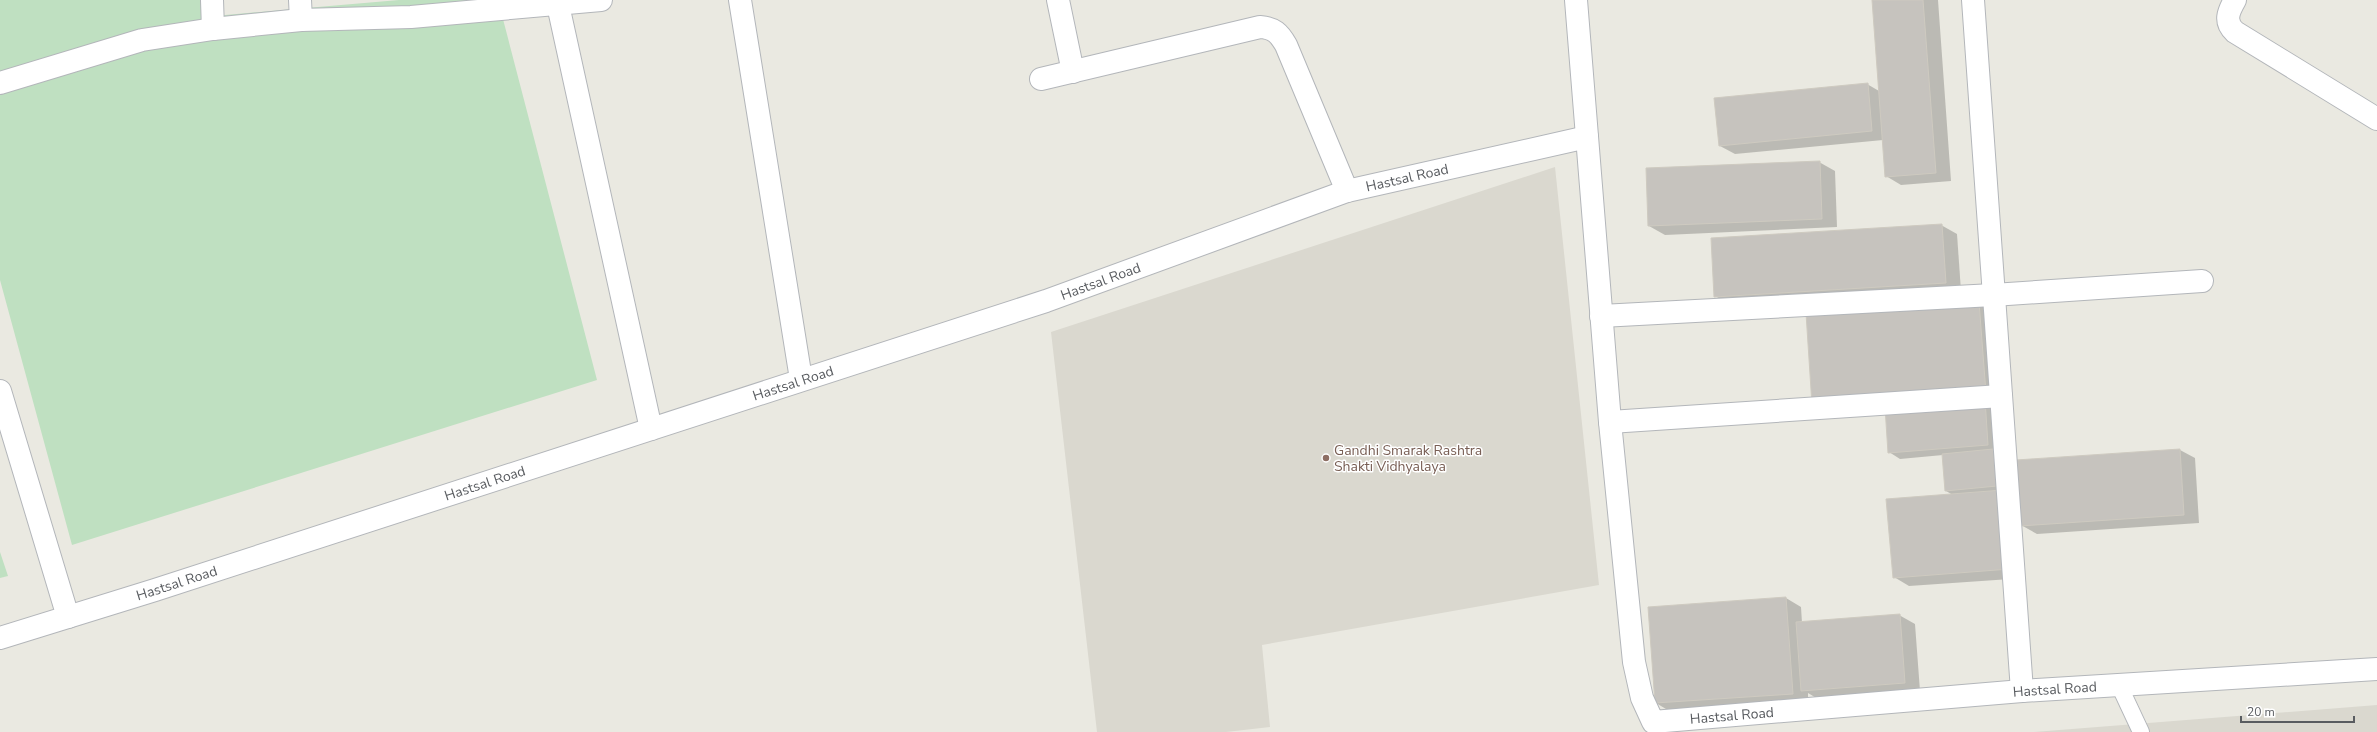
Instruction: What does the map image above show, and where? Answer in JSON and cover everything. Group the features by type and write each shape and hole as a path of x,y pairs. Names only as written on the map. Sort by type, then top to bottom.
{"street":[{"path":"212,0 213,29"},
{"path":"0,83 142,40 213,29 301,10 510,4 558,5 601,0"},
{"path":"740,0 801,379"},
{"path":"1058,0 1073,72"},
{"name":"Hastsal Road","path":"1576,0 1610,422 1634,662 1642,698 1656,727 2022,691 2377,669"},
{"path":"1973,0 2022,691"},
{"path":"2235,0 2228,12 2228,19 2230,27 2235,32 2377,119"},
{"path":"558,5 651,429"},
{"path":"1041,79 1260,27 1270,28 1280,34 1286,45 1347,191"},
{"name":"Hastsal Road","path":"0,638 1046,301 1347,191 1587,136"},
{"path":"1601,316 1993,296 2202,280"},
{"path":"0,392 68,617"},
{"path":"1610,422 2001,396"}],"lane":[{"path":"2119,685 2141,732"}],"shaded area":[{"name":"Gandhi Smarak Rashtra Shakti Vidhyalaya","path":"1555,167 1599,585 1262,645 1270,727 1226,732 1097,732 1051,332"},
{"path":"2377,705 2377,732 2034,732"}],"green space":[{"path":"0,0 212,0 214,16 399,0 498,0 597,380 72,545 0,280"},
{"path":"0,552 8,576 0,578"}],"building":[{"path":"1872,0 1923,0 1936,173 1885,177"},
{"path":"1868,83 1872,131 1719,146 1714,98"},
{"path":"1820,161 1822,219 1648,226 1646,168"},
{"path":"1942,224 1946,283 1714,297 1711,238"},
{"path":"1979,302 1986,393 1812,405 1806,313"},
{"path":"1985,399 1988,445 1888,453 1885,407"},
{"path":"1993,449 1997,486 1945,491 1942,454"},
{"path":"2180,449 2184,515 2020,526 2016,460"},
{"path":"2003,490 2010,569 1893,578 1886,499"},
{"path":"1786,597 1793,694 1655,703 1648,607"},
{"path":"1900,614 1905,683 1801,691 1796,622"}],"place":[{"name":"Gandhi Smarak Rashtra Shakti Vidhyalaya","path":"1326,458"}]}
